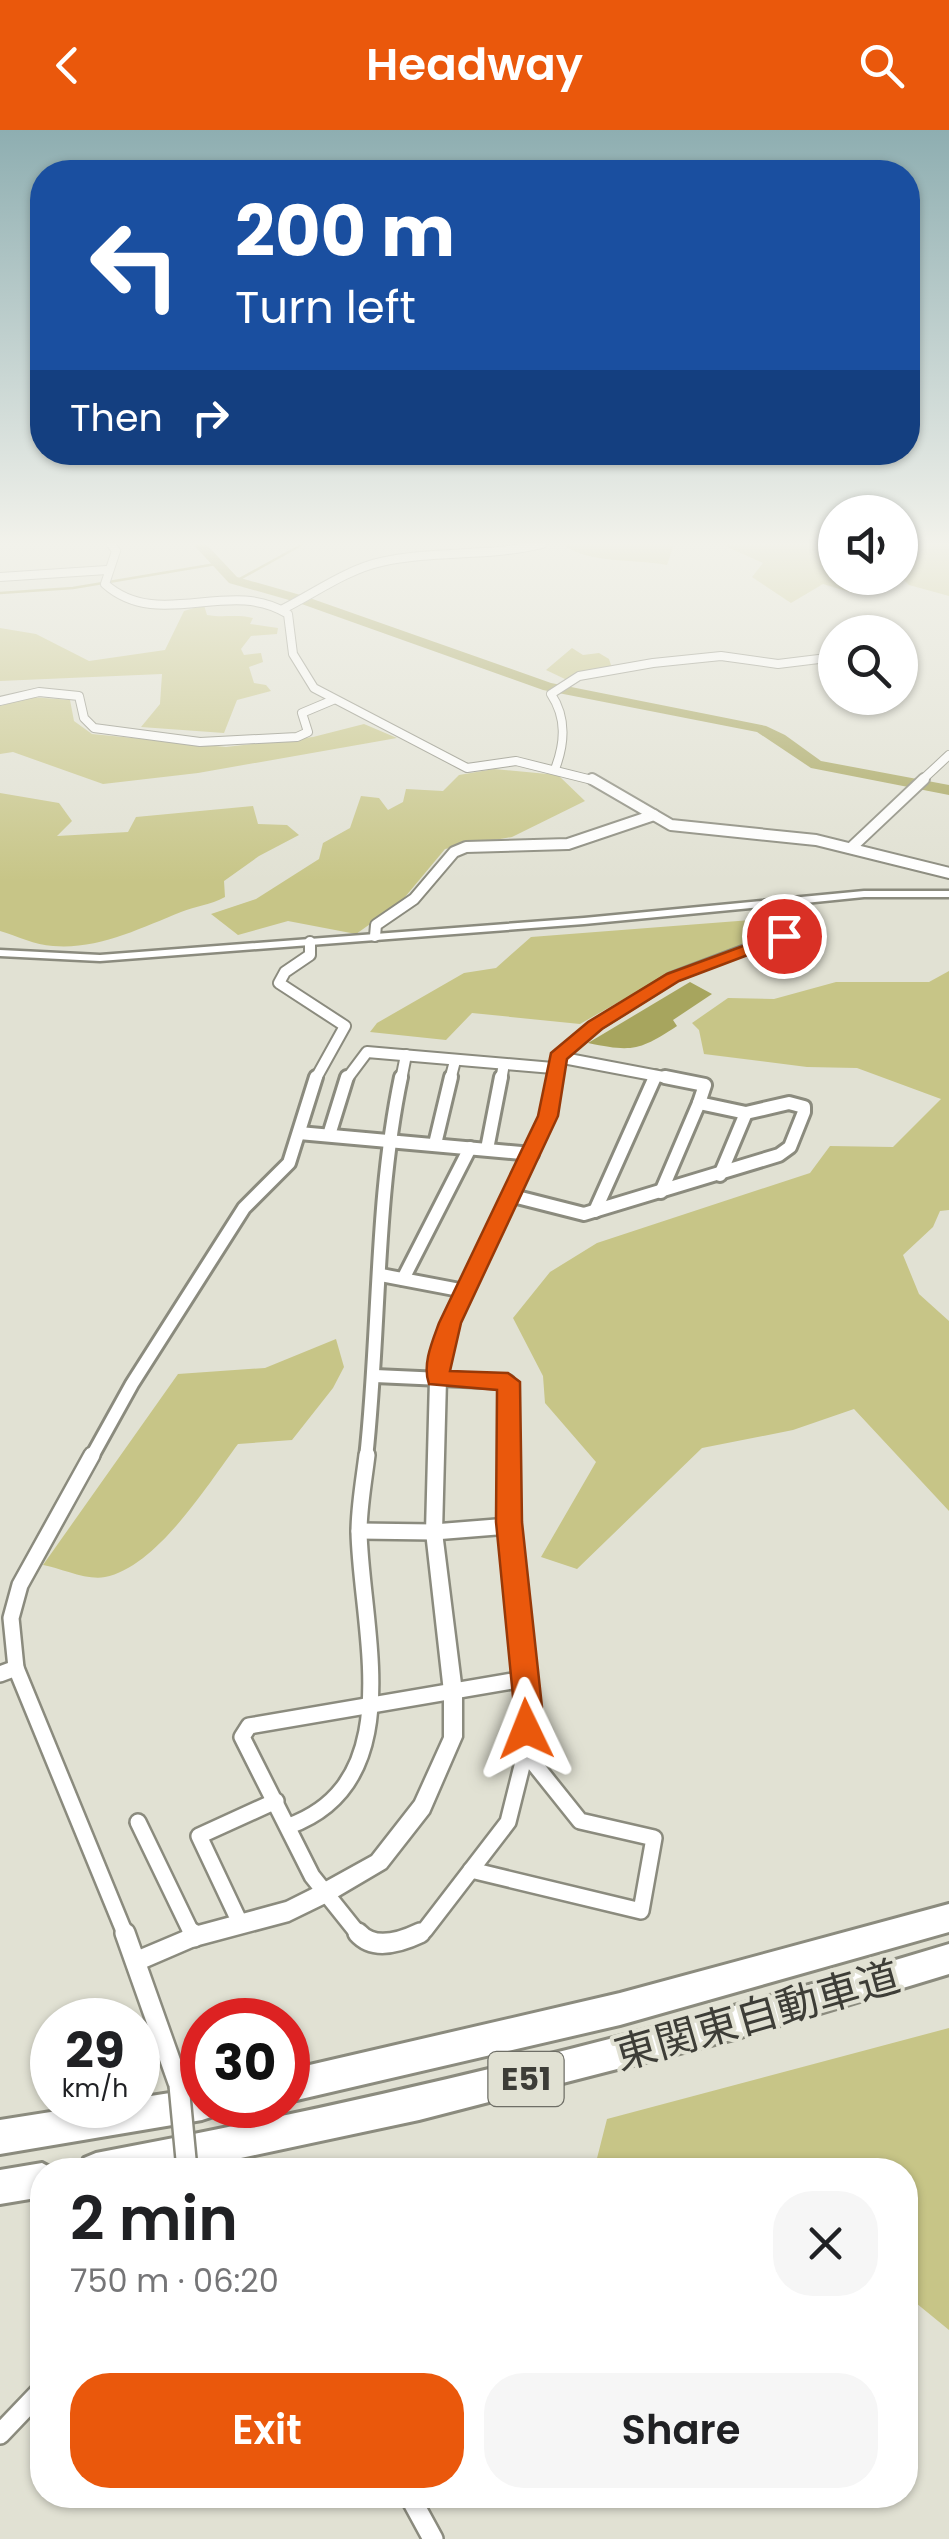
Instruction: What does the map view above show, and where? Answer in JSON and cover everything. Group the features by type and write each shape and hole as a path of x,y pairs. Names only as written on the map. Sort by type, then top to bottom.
{"highway":[{"name":"東関東自動車道","path":"310,2081 526,2035 730,1983 949,1918"},
{"name":"東関東自動車道","path":"163,2158 542,2076 949,1960"},
{"path":"0,2137 180,2096"},
{"path":"0,2187 30,2182"}],"street":[{"path":"296,656 301,673 314,688 467,768 516,762 554,768 590,778 672,826 852,846 949,873"},
{"path":"554,768 564,740 556,699 551,694 579,676 718,656"},
{"path":"724,656 778,664 818,659"},
{"path":"0,701 16,695 60,692 78,696 84,718 94,728 200,742 297,736 308,732 302,713 334,700"},
{"path":"852,846 949,755"},
{"path":"375,936 376,925 414,899 454,852 462,848 499,844 560,846 654,816"},
{"path":"0,953 100,958 864,894 949,894"},
{"path":"137,1962 194,1938 288,1912 324,1894 379,1862 422,1808 453,1737 453,1692 434,1532 440,1353 548,1116 556,1063 595,1026 673,978 790,932 802,914 799,902"},
{"path":"180,2067 8,1671 11,1618 28,1569 132,1384 244,1208 286,1170 316,1076 345,1026 279,983 285,972 310,955 310,942"},
{"path":"328,1135 348,1078 360,1056 367,1052 504,1064 556,1063 705,1084 661,1192"},
{"path":"289,1826 317,1816 339,1791 362,1755 373,1707 359,1532 375,1376 388,1139 406,1055"},
{"path":"435,1144 456,1061"},
{"path":"487,1149 504,1064"},
{"path":"595,1210 656,1076"},
{"path":"513,1196 584,1214 720,1175 779,1155 790,1147 804,1112 800,1105 789,1103 746,1113 700,1103"},
{"path":"720,1175 746,1113"},
{"path":"298,1132 532,1154"},
{"path":"403,1280 470,1148"},
{"path":"381,1275 465,1291"},
{"path":"375,1376 508,1382 510,1526 528,1707 524,1751 508,1822 425,1930 397,1942 376,1944 364,1940 324,1894 242,1737 250,1726 524,1679"},
{"path":"359,1532 510,1526"},
{"path":"471,1870 642,1912 654,1838 580,1821 524,1751"},
{"path":"241,1925 199,1836 276,1801"},
{"path":"138,1822 194,1938"},
{"path":"188,2158 190,2128"},
{"path":"0,2434 30,2403"},
{"path":"416,2508 433,2539"}],"shaded area":[{"path":"0,656 80,656 89,661 121,656 262,656 263,662 249,667 254,683 266,685 271,691 237,700 224,733 141,727 160,704 162,674 0,681"},
{"path":"562,656 605,656 612,668 567,680 546,670"},
{"path":"31,697 70,700 74,721 92,734 226,747 313,737 364,724 397,738 198,773 103,784 13,752 0,754 0,706"},
{"path":"494,769 558,775 585,801 512,837 445,849 400,903 356,934 288,921 238,935 211,914 256,899 319,859 323,843 350,828 361,796 379,798 388,810 403,802 406,789 443,791 459,775"},
{"path":"0,793 59,803 72,821 57,836 128,832 136,817 253,806 258,824 287,825 299,835 259,856 224,881 225,897 219,900 102,941 46,945 0,931"},
{"path":"765,919 780,927 757,941 673,971 580,1024 472,1013 446,1040 370,1032 377,1023 464,973 496,968 531,937"},
{"path":"949,971 949,1210 940,1211 933,1227 903,1255 919,1294 949,1321 949,1511 854,1409 793,1430 702,1448 577,1569 541,1557 596,1462 545,1403 543,1376 513,1318 550,1272 597,1243 810,1173 830,1146 893,1147 941,1099 857,1068 807,1067 704,1054 699,1030 692,1023 728,998 774,999 836,982 929,982"},
{"path":"690,982 712,994 673,1020 677,1026 664,1034 635,1047 588,1043"},
{"path":"336,1339 344,1367 333,1388 292,1440 238,1444 180,1522 144,1558 124,1570 98,1578 43,1565 178,1374 265,1368"},
{"path":"949,2028 949,2330 918,2305 918,2158 597,2158 607,2119"}],"waterway":[{"path":"462,656 548,687 761,729 816,765 949,790"}],"route":[{"path":"526,1729 528,1707 509,1522 508,1382 438,1378 440,1353 450,1323 548,1116 553,1068 558,1057 574,1040 673,978 696,966 784,936"}]}
